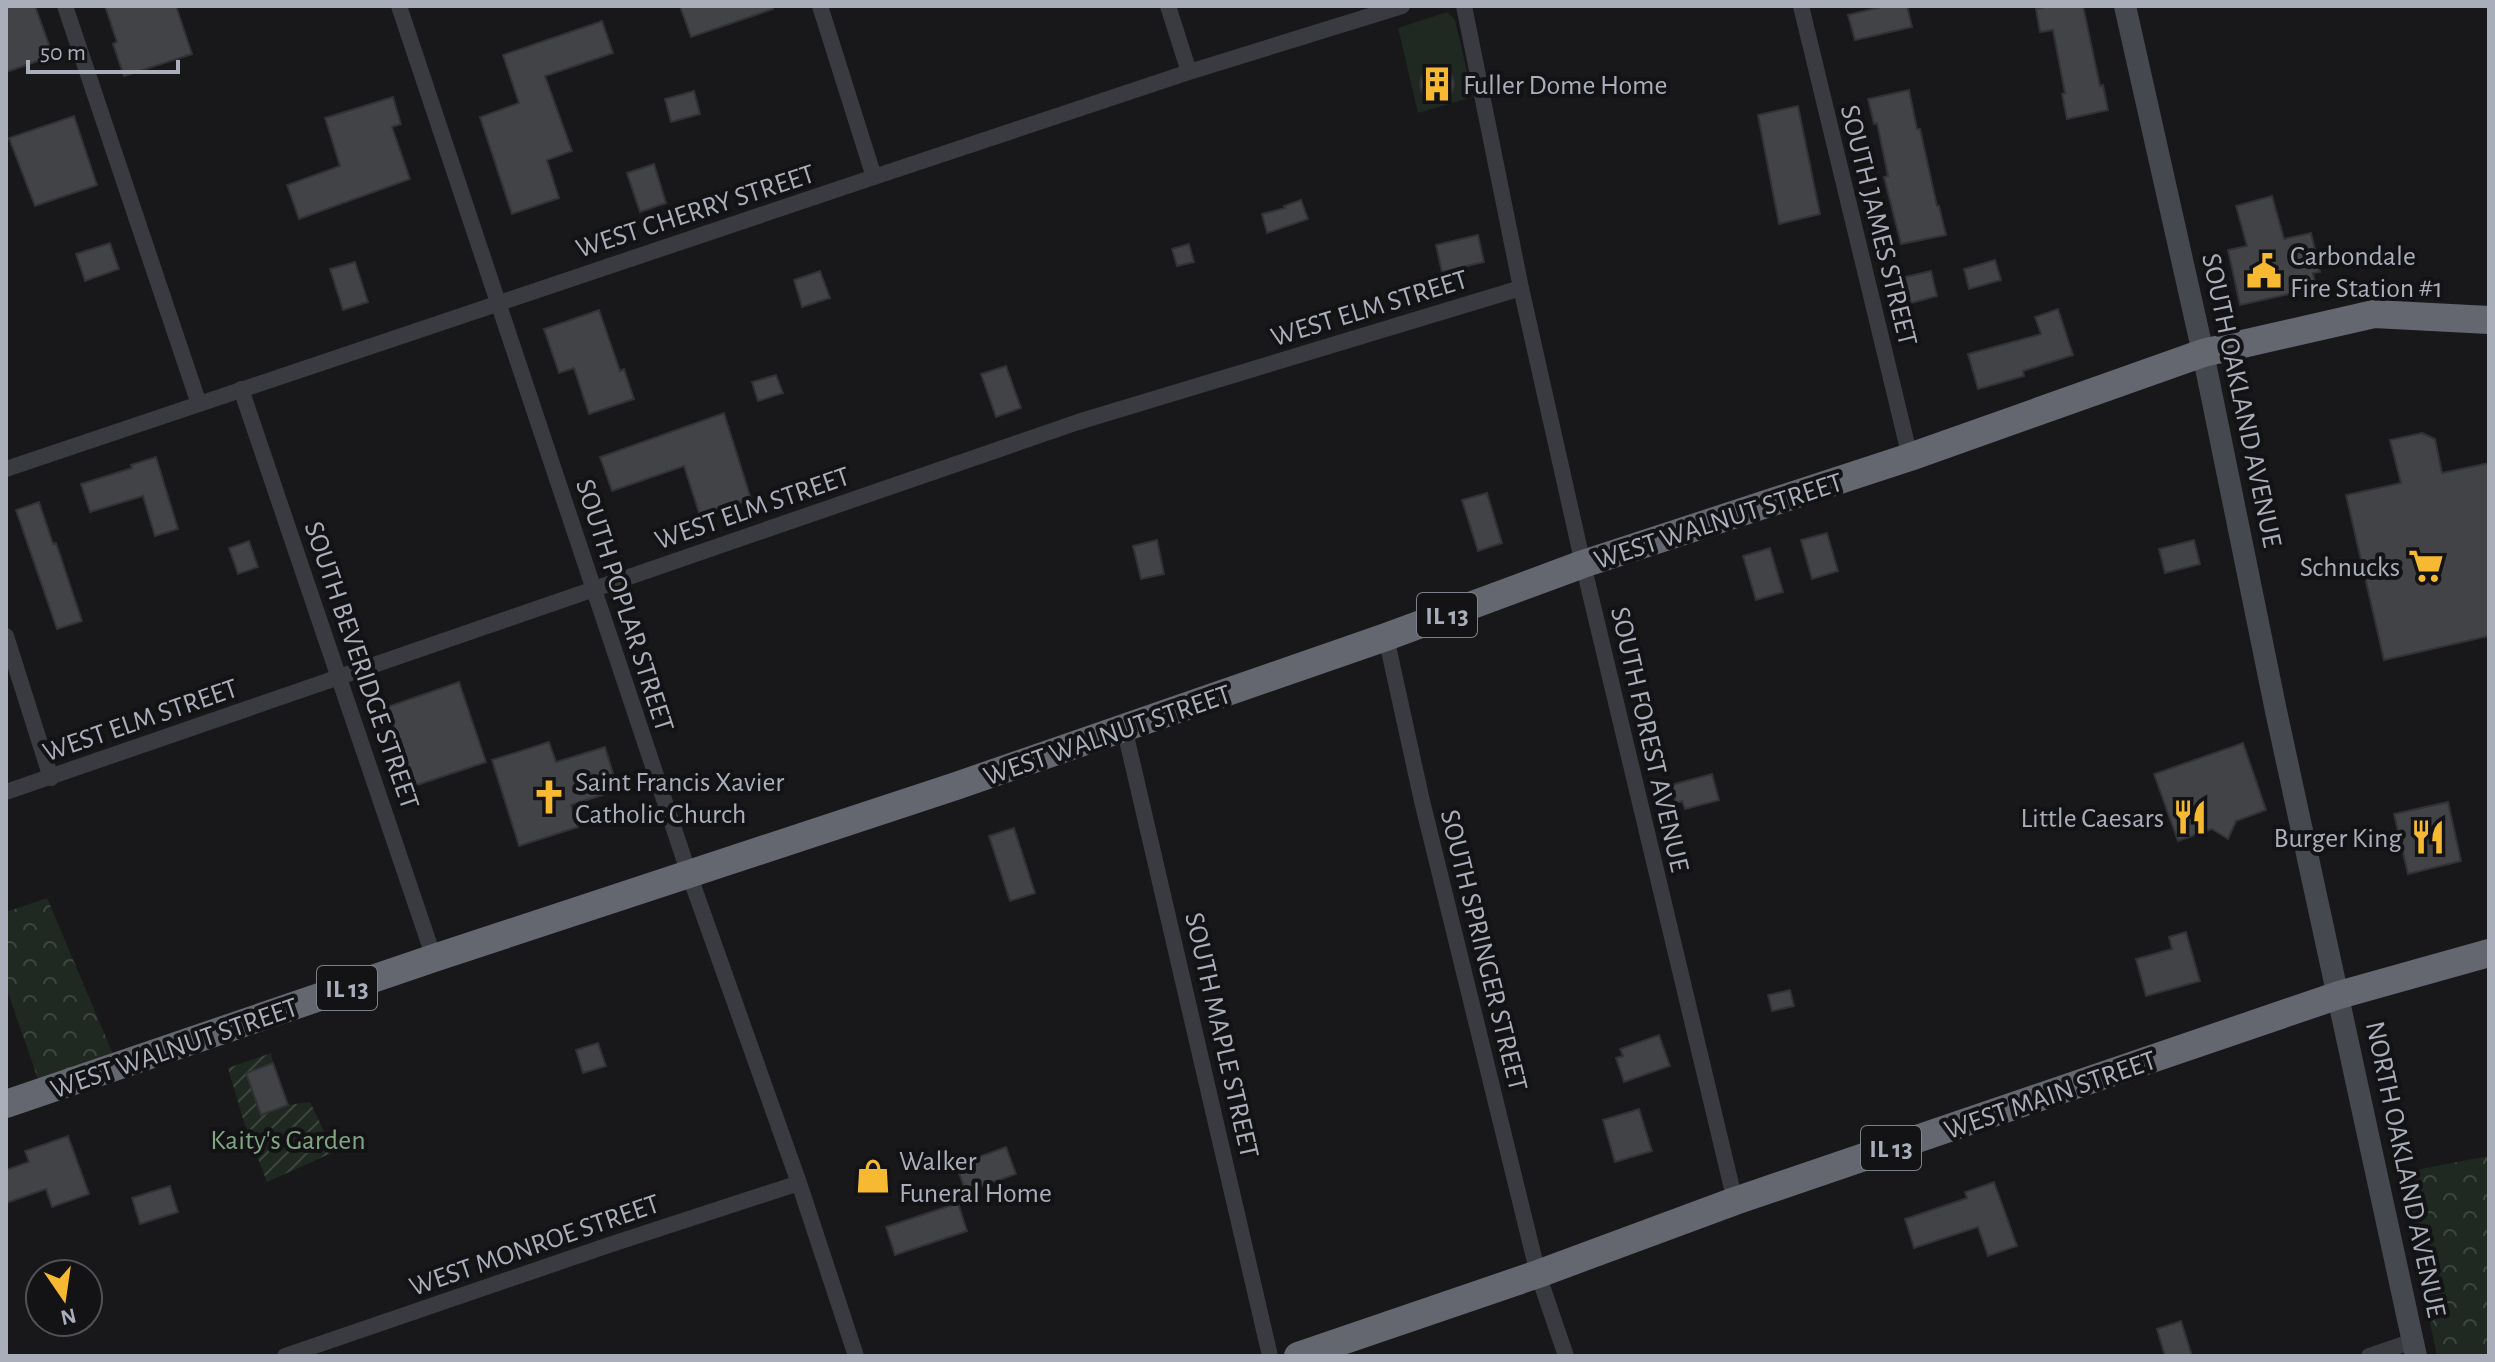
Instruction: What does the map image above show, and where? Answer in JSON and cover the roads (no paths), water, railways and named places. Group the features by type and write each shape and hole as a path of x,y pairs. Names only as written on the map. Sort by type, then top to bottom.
{"highway":[{"name":"IL 13","path":"2203,353 2374,314 2489,320"},
{"name":"WEST WALNUT STREET","path":"6,1104 434,958 956,786 1386,637 1583,564 1910,457 2203,353"},
{"name":"WEST MAIN STREET","path":"1298,1356 1538,1274 1735,1201 2339,995 2489,953"}],"street":[{"path":"65,6 199,404"},
{"name":"SOUTH POPLAR STREET","path":"399,6 689,874 799,1183 856,1356"},
{"path":"820,6 874,177"},
{"path":"1168,6 1189,72"},
{"name":"WEST CHERRY STREET","path":"6,469 1189,72 1402,6"},
{"name":"SOUTH FOREST AVENUE","path":"1464,6 1521,288 1583,564 1735,1201"},
{"name":"SOUTH JAMES STREET","path":"1801,6 1910,457"},
{"name":"SOUTH OAKLAND AVENUE","path":"2125,6 2203,353 2273,696 2339,995"},
{"name":"WEST ELM STREET","path":"6,792 1078,422 1521,288"},
{"name":"SOUTH BEVERIDGE STREET","path":"241,389 434,958"},
{"path":"6,636 51,778"},
{"name":"SOUTH SPRINGER STREET","path":"1386,637 1422,801 1538,1274 1566,1356"},
{"name":"SOUTH MAPLE STREET","path":"1124,727 1270,1356"},
{"name":"NORTH OAKLAND AVENUE","path":"2339,995 2415,1349"},
{"name":"WEST MONROE STREET","path":"285,1356 799,1183"},
{"path":"2369,1356 2415,1349"}],"place":[{"name":"Fuller Dome Home","path":"1437,84"},
{"name":"Carbondale Fire Station #1","path":"2264,271"},
{"name":"Schnucks","path":"2426,566"},
{"name":"Saint Francis Xavier Catholic Church","path":"549,797"},
{"name":"Little Caesars","path":"2190,817"},
{"name":"Burger King","path":"2428,837"},
{"name":"Walker Funeral Home","path":"873,1176"}],"park label":[{"name":"Kaity's Garden","path":"288,1139"}]}
